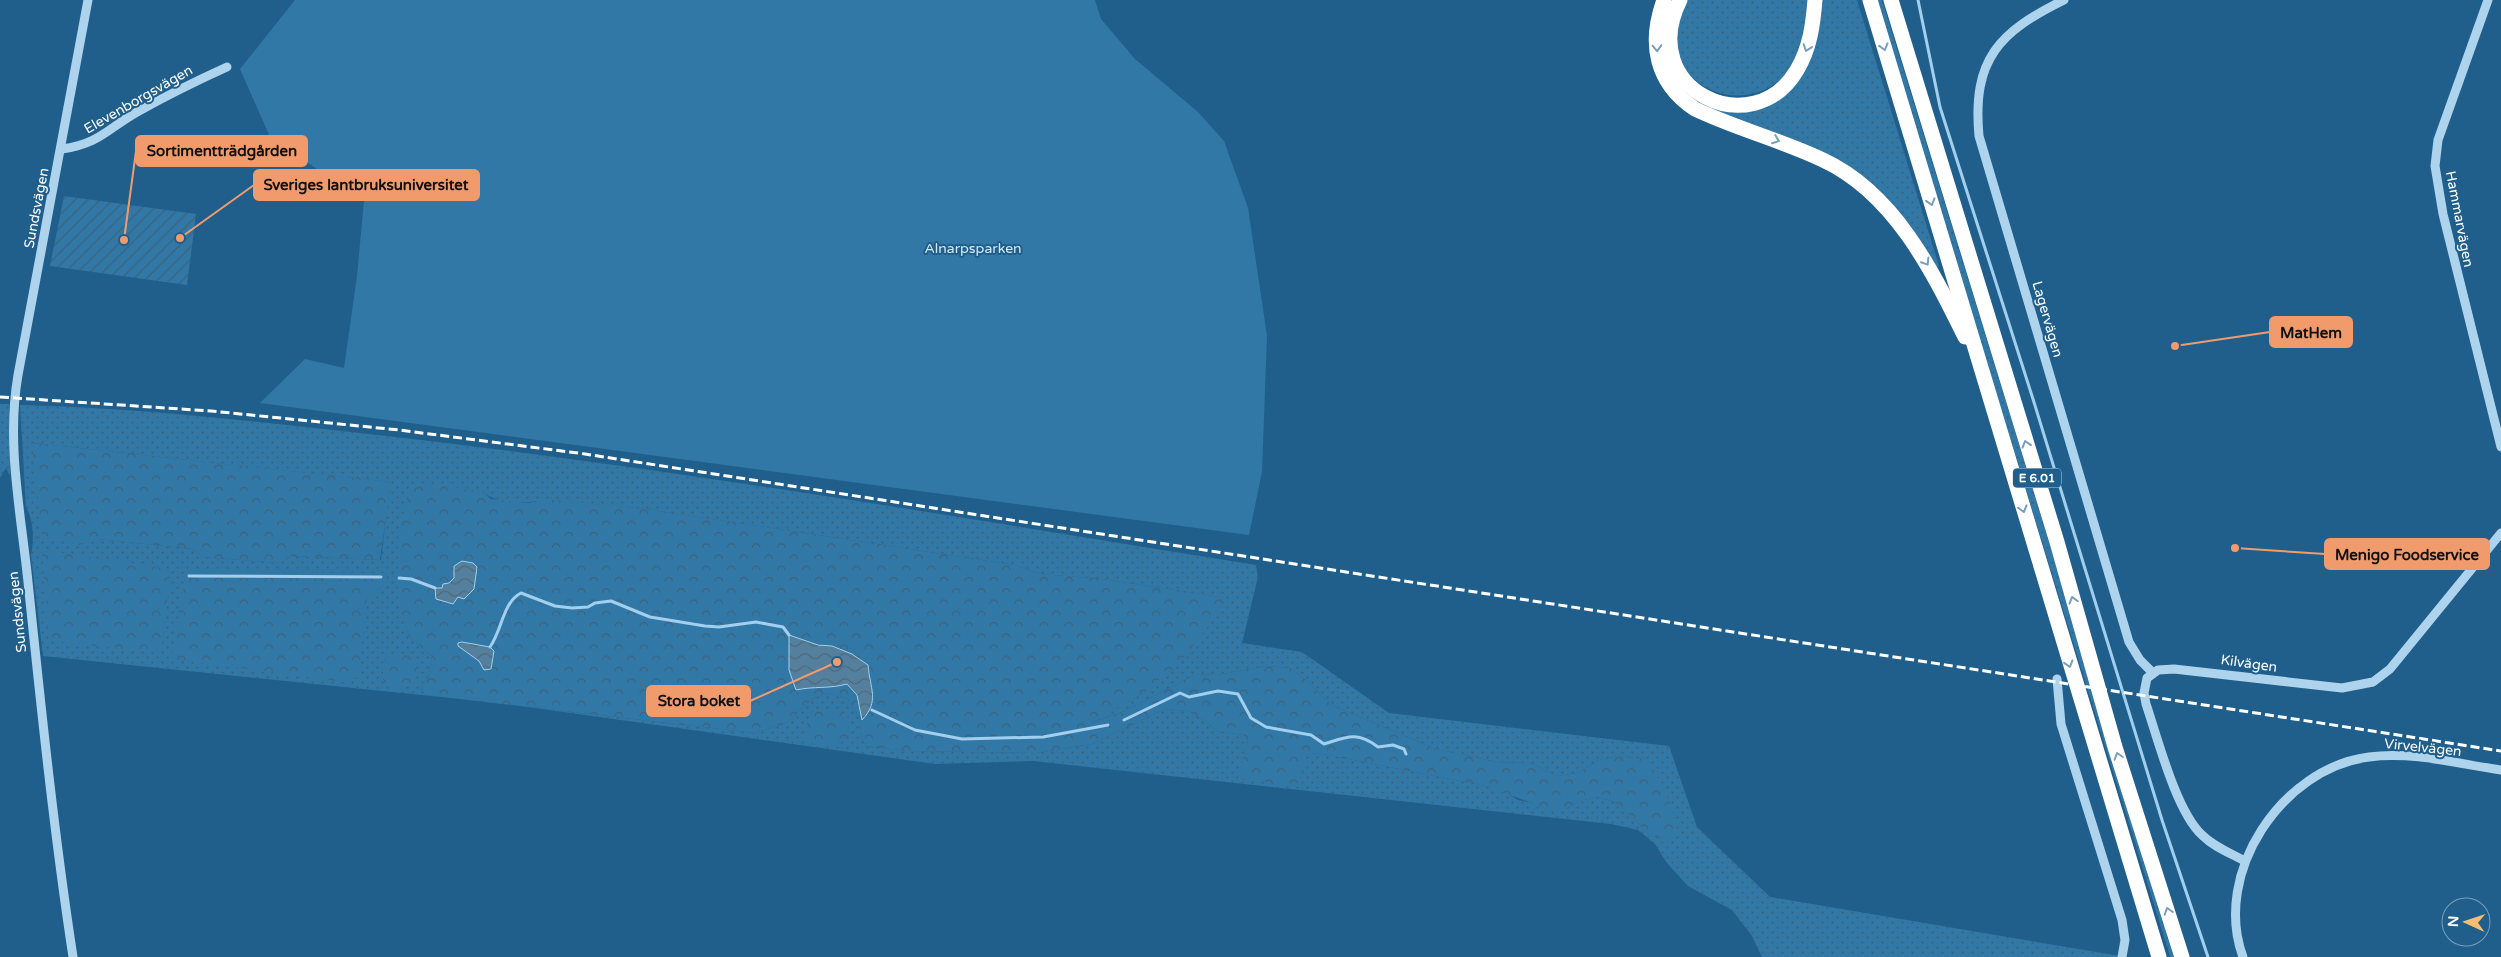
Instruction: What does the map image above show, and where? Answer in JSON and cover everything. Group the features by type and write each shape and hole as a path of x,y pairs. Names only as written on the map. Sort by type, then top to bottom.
{"highway":[{"path":"1664,0 1658,19 1657,57 1663,75 1682,101 1695,110 1825,160 1850,176 1876,198 1904,230 1927,262 1984,376"},
{"path":"1680,0 1674,12 1670,32 1671,48 1679,73 1691,89 1705,98 1716,103 1738,104 1755,102 1770,96 1797,72 1810,39 1815,0"},
{"name":"E 6.01","path":"1870,0 1984,376 2034,549 2159,957"},
{"name":"E 6.01","path":"1891,0 2057,542 2115,747 2182,957"},
{"path":"1900,0 1916,84"}],"street":[{"name":"Sundsvägen","path":"73,957 37,669 13,437 14,397 62,149 88,0"},
{"name":"Lagervägen","path":"2064,0 2025,20 1992,53 1984,73 1979,95 1979,136 2130,642 2140,660 2153,673"},
{"name":"Hammarvägen","path":"2488,0 2438,140 2436,166 2444,222 2501,447"},
{"name":"Elevenborgsvägen","path":"62,149 83,146 158,100 227,67"},
{"name":"Kilvägen","path":"2153,673 2165,668 2174,668 2342,688 2374,682 2390,670 2501,533"},
{"path":"2153,673 2145,684 2145,698 2182,808 2201,835 2214,846 2245,860"},
{"path":"2057,679 2061,724 2122,920 2124,940 2122,957"},
{"name":"Virvelvägen","path":"2243,957 2238,938 2236,911 2237,894 2245,860 2270,817 2287,798 2308,782 2351,762 2388,755 2501,770"}],"green space":[{"name":"Alnarpsparken","path":"295,0 1095,0 1101,19 1135,59 1198,112 1224,141 1248,208 1267,336 1262,472 1249,535 260,403 305,359 344,368 357,276 364,201 270,137 240,69"},
{"path":"1686,0 1809,0 1804,36 1795,62 1774,84 1755,93 1735,95 1716,92 1699,83 1686,70 1679,51 1678,29"},
{"path":"1821,0 1857,0 1939,266 1936,268 1916,234 1898,211 1865,180 1828,157 1788,137 1691,102 1722,110 1745,111 1767,105 1782,96"},
{"path":"1875,0 1882,0 2177,957 2170,957"},
{"path":"64,196 196,214 187,285 50,266"},
{"path":"0,404 9,404 10,476 6,468 0,478"},
{"path":"20,405 114,409 208,417 503,450 826,496 1256,565 1258,577 1242,643 1302,652 1389,713 1669,746 1697,827 1770,897 2126,957 1762,957 1752,936 1732,910 1688,886 1667,863 1655,844 1638,830 1611,824 1033,761 935,764 520,706 755,733 786,723 812,699 828,693 847,698 859,716 862,739 867,746 907,751 1036,753 1092,744 1165,709 1188,711 1203,719 1217,731 1244,735 1248,740 1239,778 1305,755 1318,753 1486,786 1502,790 1518,800 1565,809 1583,800 1600,797 1619,804 1650,835 1644,759 1618,756 1599,760 1578,773 1557,776 1530,763 1497,762 1436,749 1331,705 1307,681 1290,668 1267,666 1217,675 1196,674 1125,711 1086,724 1144,693 1221,597 1102,579 1040,574 1015,565 646,509 545,500 520,503 503,501 488,496 482,491 405,621 409,636 432,656 428,678 420,686 425,695 456,699 43,656 31,555 33,531 31,518 26,507","holes":["32,443 390,482 381,560 290,556 279,563 202,557 193,549 97,539"]},
{"path":"32,443 391,482 380,560 290,556 280,563 202,557 193,549 97,539 80,545 42,537"},
{"path":"415,483 482,491 491,499 529,503 545,499 646,509 1015,565 1040,574 1102,579 1221,597 1224,605 1179,664 1144,693 1090,723 1125,711 1196,674 1217,675 1267,666 1290,668 1307,681 1331,705 1436,749 1497,762 1530,763 1557,776 1578,773 1599,760 1618,756 1644,759 1653,769 1669,800 1676,823 1675,837 1664,840 1650,835 1619,804 1600,797 1583,800 1565,809 1550,810 1486,786 1318,753 1305,755 1301,786 1238,779 1248,740 1244,735 1217,731 1203,719 1188,711 1165,709 1092,744 1036,753 907,751 867,746 862,739 859,716 847,698 828,693 812,699 786,723 755,733 425,695 420,686 428,678 432,656 409,636 398,599 398,539 409,490","holes":["454,578 453,604 436,599 435,588 443,588"]},
{"path":"42,550 171,569 161,653 49,641"},
{"path":"186,570 387,573 387,583 367,599 358,678 343,682 171,659"},
{"path":"390,654 412,655 419,662 418,674 412,685 395,689 387,687 383,680 383,661"},
{"path":"824,709 836,710 848,718 849,735 839,745 821,745 806,741 807,722 812,712"}],"water":[{"path":"462,561 473,563 477,567 474,589 464,599 458,597 453,604 436,599 435,588 442,588 443,584 449,583 454,578 454,566"},
{"path":"789,635 818,645 832,646 852,654 868,665 872,701 868,713 862,720 857,695 847,684 796,690 789,670"},
{"path":"458,643 490,647 494,651 491,669 484,670 479,661 458,646"}],"waterway":[{"path":"1918,0 1940,107 2033,399 2162,820 2208,957"},
{"path":"189,576 381,577"},
{"path":"399,578 411,579 435,588"},
{"path":"490,647 510,603 521,593 555,606 572,608 588,607 595,603 611,601 650,617 705,626 719,627 756,622 783,627 789,635"},
{"path":"1124,720 1180,693 1189,697 1218,691 1238,694 1251,718 1266,727 1311,735 1324,744 1358,737 1378,747 1393,745 1404,749 1406,754"},
{"path":"872,710 915,730 962,739 1043,737 1108,725"}],"railway":[{"path":"0,397 211,411 399,430 585,454 2501,751"}],"place":[{"name":"Sveriges lantbruksuniversitet","path":"180,238"},
{"name":"Sortimentträdgården","path":"124,240"},
{"name":"MatHem","path":"2175,346"},
{"name":"Menigo Foodservice","path":"2235,548"},
{"name":"Stora boket","path":"837,662"}]}
